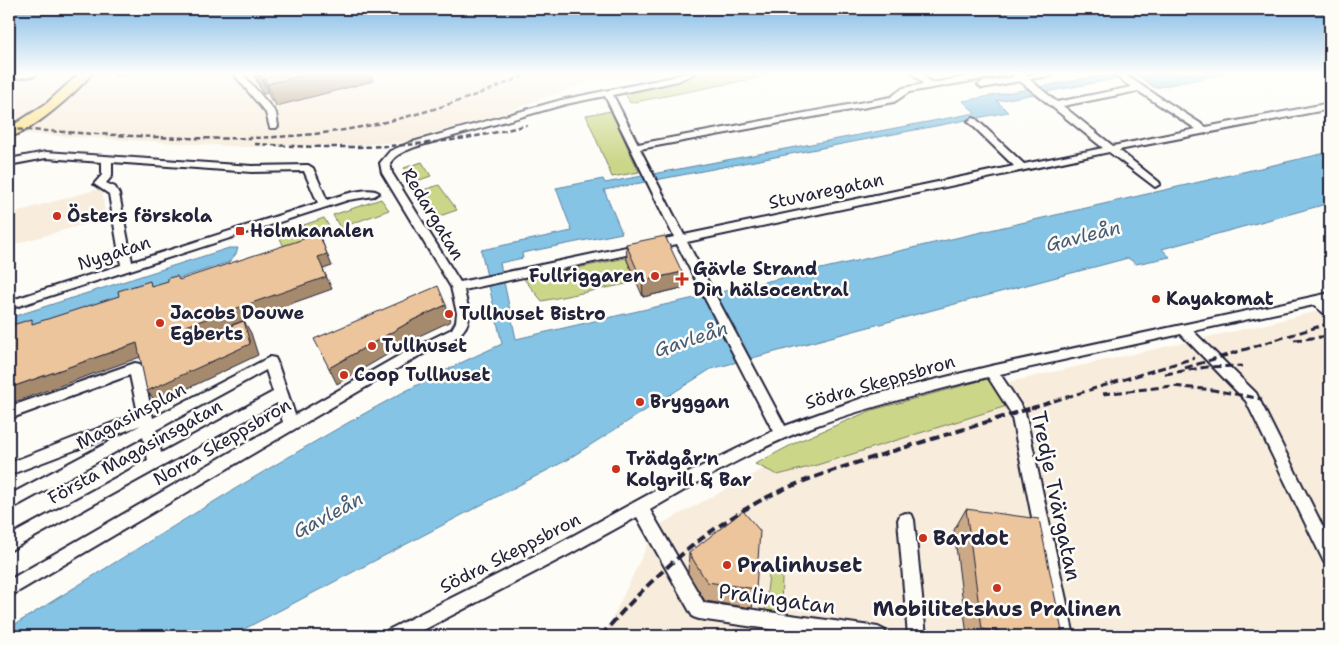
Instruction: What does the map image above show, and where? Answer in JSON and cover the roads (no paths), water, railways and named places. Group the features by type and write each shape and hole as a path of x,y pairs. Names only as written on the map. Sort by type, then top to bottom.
{"main road":[{"path":"9,125 42,103"},
{"path":"9,133 55,103"}],"street":[{"path":"263,103 271,113 273,126"},
{"name":"Redargatan","path":"456,332 462,322 463,313 456,287 387,173 385,163 389,156 398,150 412,145 560,103"},
{"path":"613,103 706,291 782,433"},
{"path":"635,147 874,103"},
{"path":"1052,103 1155,184"},
{"path":"1055,105 1064,103"},
{"path":"1162,103 1204,130 1330,106"},
{"path":"973,121 1022,168"},
{"name":"Stuvaregatan","path":"456,287 1204,130"},
{"path":"9,162 46,155 252,169 308,168 324,204"},
{"path":"107,159 107,176 99,184 112,189 114,194 126,267"},
{"name":"Nygatan","path":"9,305 347,196 374,192"},
{"name":"Södra Skeppsbron","path":"394,636 562,550 782,433 868,402 991,371 1330,297"},
{"path":"1316,300 1330,312"},
{"path":"1183,329 1251,397 1330,557"},
{"name":"Norra Skeppsbron","path":"9,589 412,354 456,332"},
{"name":"Magasinsplan","path":"9,503 148,422 270,362 281,394"},
{"path":"9,412 135,368 156,462"},
{"name":"Tredje Tvärgatan","path":"991,371 1018,412 1065,636"},
{"path":"281,394 291,425"},
{"name":"Första Magasinsgatan","path":"9,544 281,394"},
{"path":"9,469 148,422"},
{"name":"Pralingatan","path":"640,508 699,611 878,636"},
{"path":"906,520 917,636"}],"water":[{"name":"Gavleån","path":"965,103 999,103 1008,112 604,190 622,233 522,253 523,258 500,263 516,339 1330,152 1330,203 1162,249 1170,257 1136,264 1128,258 711,369 565,461 231,636 9,636 9,628 267,470 401,393 502,344 481,250 572,231 556,188 603,179 605,183 975,113"},
{"path":"229,248 238,248 236,254 229,262 9,334 9,318"}],"railway":[{"path":"9,129 127,136 205,138 284,136 323,133 376,124 403,118 451,103"},
{"path":"255,144 324,147 392,146 459,139 527,125"},
{"path":"1185,368 1330,323"},
{"path":"1294,340 1330,336"},
{"path":"1031,408 1194,358"},
{"path":"1165,374 1207,367 1242,366"},
{"path":"1103,394 1172,386 1213,390 1262,399"},
{"path":"601,636 618,616 672,562 712,531 756,503 788,487 822,474 1035,407"}],"place":[{"name":"Östers förskola","path":"57,216"},
{"name":"Holmkanalen","path":"240,231"},
{"name":"Fullriggaren","path":"655,276"},
{"name":"Gävle Strand Din hälsocentral","path":"682,279"},
{"name":"Kayakomat","path":"1156,299"},
{"name":"Tullhuset Bistro","path":"449,314"},
{"name":"Jacobs Douwe Egberts","path":"160,323"},
{"name":"Tullhuset","path":"372,346"},
{"name":"Coop Tullhuset","path":"344,375"},
{"name":"Bryggan","path":"640,402"},
{"name":"Trädgår'n Kolgrill & Bar","path":"616,469"},
{"name":"Bardot","path":"923,538"},
{"name":"Pralinhuset","path":"727,565"},
{"name":"Mobilitetshus Pralinen","path":"997,588"}]}
